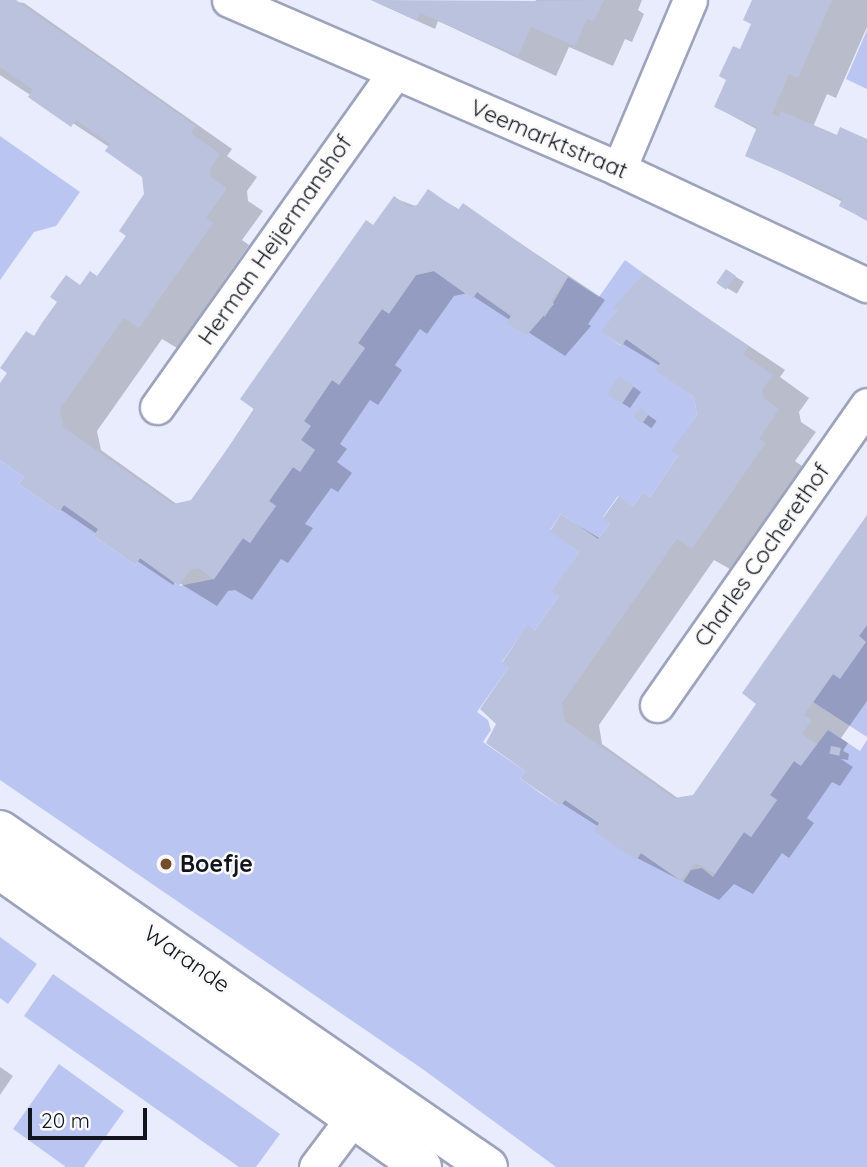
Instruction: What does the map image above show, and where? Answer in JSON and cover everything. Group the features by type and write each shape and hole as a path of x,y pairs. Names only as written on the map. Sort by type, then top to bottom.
{"street":[{"name":"Veemarktstraat","path":"229,0 619,169 867,285"},
{"path":"619,169 690,0"},
{"name":"Herman Heijermanshof","path":"157,407 394,73"},
{"name":"Charles Cocherethof","path":"657,705 867,405"},
{"name":"Warande","path":"0,830 364,1102"},
{"name":"Warande","path":"0,870 364,1102"},
{"path":"316,1167 364,1102"},
{"path":"364,1102 422,1167"},
{"path":"364,1102 488,1167"}],"shaded area":[{"path":"867,30 867,89 846,79"},
{"path":"0,136 80,192 56,226 34,232 0,280"},
{"path":"625,260 643,273 614,308 617,310 602,332 621,346 626,339 660,363 676,384 694,397 697,415 672,451 678,456 650,497 643,492 633,506 618,496 603,517 610,523 598,539 561,514 550,530 579,552 552,592 559,596 535,630 527,626 502,662 508,668 477,712 488,720 491,730 483,742 525,771 520,778 540,793 560,806 565,800 599,823 637,859 641,853 683,882 691,870 702,868 713,877 744,832 751,837 777,800 770,795 794,761 801,765 828,730 860,751 867,740 867,1167 556,1167 424,1070 0,780 0,460 24,477 19,484 59,512 64,505 98,529 94,536 135,565 140,558 179,586 214,579 243,538 250,543 276,506 269,501 293,467 300,471 315,450 301,440 304,421 332,380 339,384 365,348 358,343 382,309 389,313 416,275 434,271 472,298 477,292 511,316 507,323 526,336 542,315 545,317 568,277 599,297"},
{"path":"867,625 867,737 813,702 833,674 866,642 859,636"},
{"path":"0,937 37,964 8,1004 0,998"},
{"path":"53,974 280,1134 256,1167 239,1167 24,1016"},
{"path":"59,1064 124,1111 84,1167 66,1167 13,1129"}],"building":[{"path":"0,0 16,0 196,126 191,133 220,154 210,169 211,177 227,188 206,218 213,223 139,328 124,318 60,409 63,427 173,504 191,500 255,410 240,399 366,220 373,225 394,196 409,207 417,205 428,189 458,210 463,203 568,277 551,301 554,304 526,336 506,323 511,316 477,292 473,299 434,271 416,275 389,314 382,309 358,343 365,348 339,385 332,380 304,421 311,426 301,440 315,450 300,472 293,467 269,501 276,506 250,543 243,538 214,579 198,568 190,570 179,586 140,558 135,565 94,536 98,529 64,505 59,512 19,484 24,477 0,460 0,383 7,373 0,368 26,331 34,336 57,302 50,297 66,275 80,285 90,271 97,276 126,236 119,231 144,194 142,177 105,151 110,144 76,120 71,127 28,97 33,90 0,67"},
{"path":"371,0 604,0 594,21 587,19 575,46 531,27 518,56 420,13 417,21"},
{"path":"752,0 832,0 798,78 789,74 772,114 779,117 781,111 837,135 840,127 867,139 867,220 839,206 842,199 745,156 757,127 714,107 726,80 719,76 733,46 740,49 751,24 743,20"},
{"path":"726,269 736,276 726,290 716,283"},
{"path":"643,273 749,347 743,354 773,375 762,390 764,398 779,409 759,439 766,443 692,549 677,539 562,703 565,721 674,798 693,795 756,704 742,693 867,515 867,625 859,636 866,642 840,679 833,674 804,715 812,720 802,734 817,744 801,766 794,761 770,795 777,800 751,837 744,832 715,874 696,863 680,880 641,853 636,860 594,831 599,823 565,800 560,806 520,778 525,771 486,743 496,724 480,709 508,668 502,663 527,625 535,630 559,596 551,592 579,552 550,531 561,514 598,539 610,523 603,518 619,496 633,506 643,492 650,497 678,456 671,451 697,415 694,397 655,370 660,363 626,339 622,346 601,332 617,310 613,308"},
{"path":"619,376 634,386 622,404 607,394"},
{"path":"640,408 649,415 642,423 633,417"},
{"path":"831,746 841,748 839,756 829,754"}],"place":[{"name":"Boefje","path":"166,864"}]}
